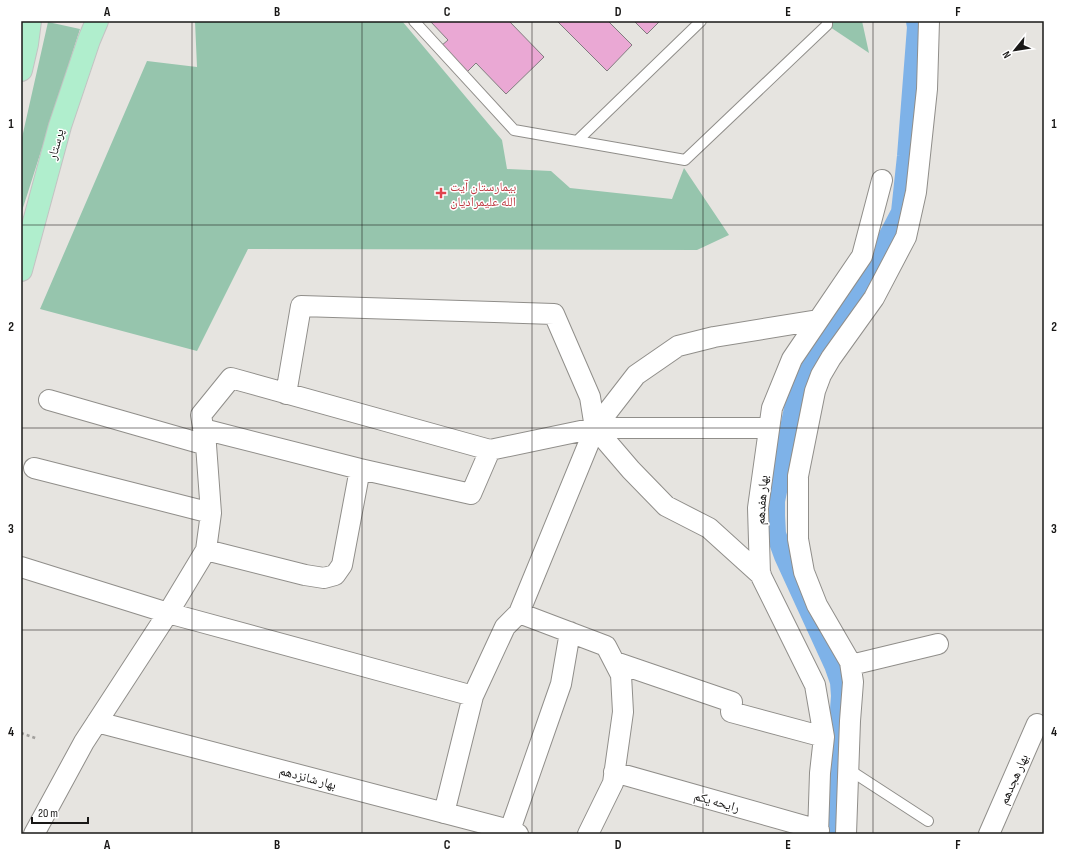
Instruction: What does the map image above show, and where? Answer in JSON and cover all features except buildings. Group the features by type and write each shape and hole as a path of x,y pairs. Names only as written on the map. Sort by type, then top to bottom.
{"main road":[{"path":"21,70 27,44 30,21"},
{"name":"پرستار","path":"21,270 60,126 89,40 97,21"}],"street":[{"path":"846,834 850,721 854,682 850,662 817,605 804,572 798,539 798,476 815,391 821,375 874,298 906,237 916,192 928,89 929,21"},
{"name":"بهار هفدهم","path":"818,832 820,773 824,737 815,685 761,575 758,508 772,408 792,359 862,256 882,180"},
{"path":"286,394 301,306 554,314 590,397 595,428 631,470 666,506 709,528 761,575"},
{"path":"444,813 473,696 506,627 519,613 595,428 636,375 678,346 714,337 818,320"},
{"path":"34,834 84,742 168,614 206,550 211,513 201,415 231,378 490,450 595,428 769,428"},
{"path":"49,400 204,437 360,469 471,494 490,450"},
{"path":"34,468 211,513"},
{"path":"206,550 305,575 324,578 335,575 342,565 360,469"},
{"path":"21,567 168,614 473,696"},
{"path":"519,613 606,646 621,675 623,712 613,783 588,834"},
{"path":"514,832 561,684 570,632"},
{"path":"851,665 938,644"},
{"path":"615,662 732,702 731,712 824,737"},
{"name":"بهار شانزدهم","path":"97,722 514,832"},
{"name":"بهار هجدهم","path":"989,834 1037,724"},
{"name":"رایحه یکم","path":"614,772 818,832"}],"lane":[{"path":"414,21 514,130 685,160 827,25 827,21"},
{"path":"577,141 701,21"},
{"path":"848,769 928,821"}],"path":[{"path":"21,733 38,739"}],"green space":[{"path":"195,21 402,21 502,140 507,169 551,171 570,188 672,199 684,168 729,235 697,250 248,249 197,351 40,309 147,61 197,67"},
{"path":"827,21 862,21 869,53 827,25"},
{"path":"48,22 80,29 21,214 21,142"}],"waterway":[{"path":"831,834 841,696 840,682 834,665 784,556 776,534 775,501 800,379 809,359 863,285 901,212 907,156 917,27 916,21"}],"place":[{"name":"بیمارستان آیت الله علیمرادیان","path":"441,193"}]}
